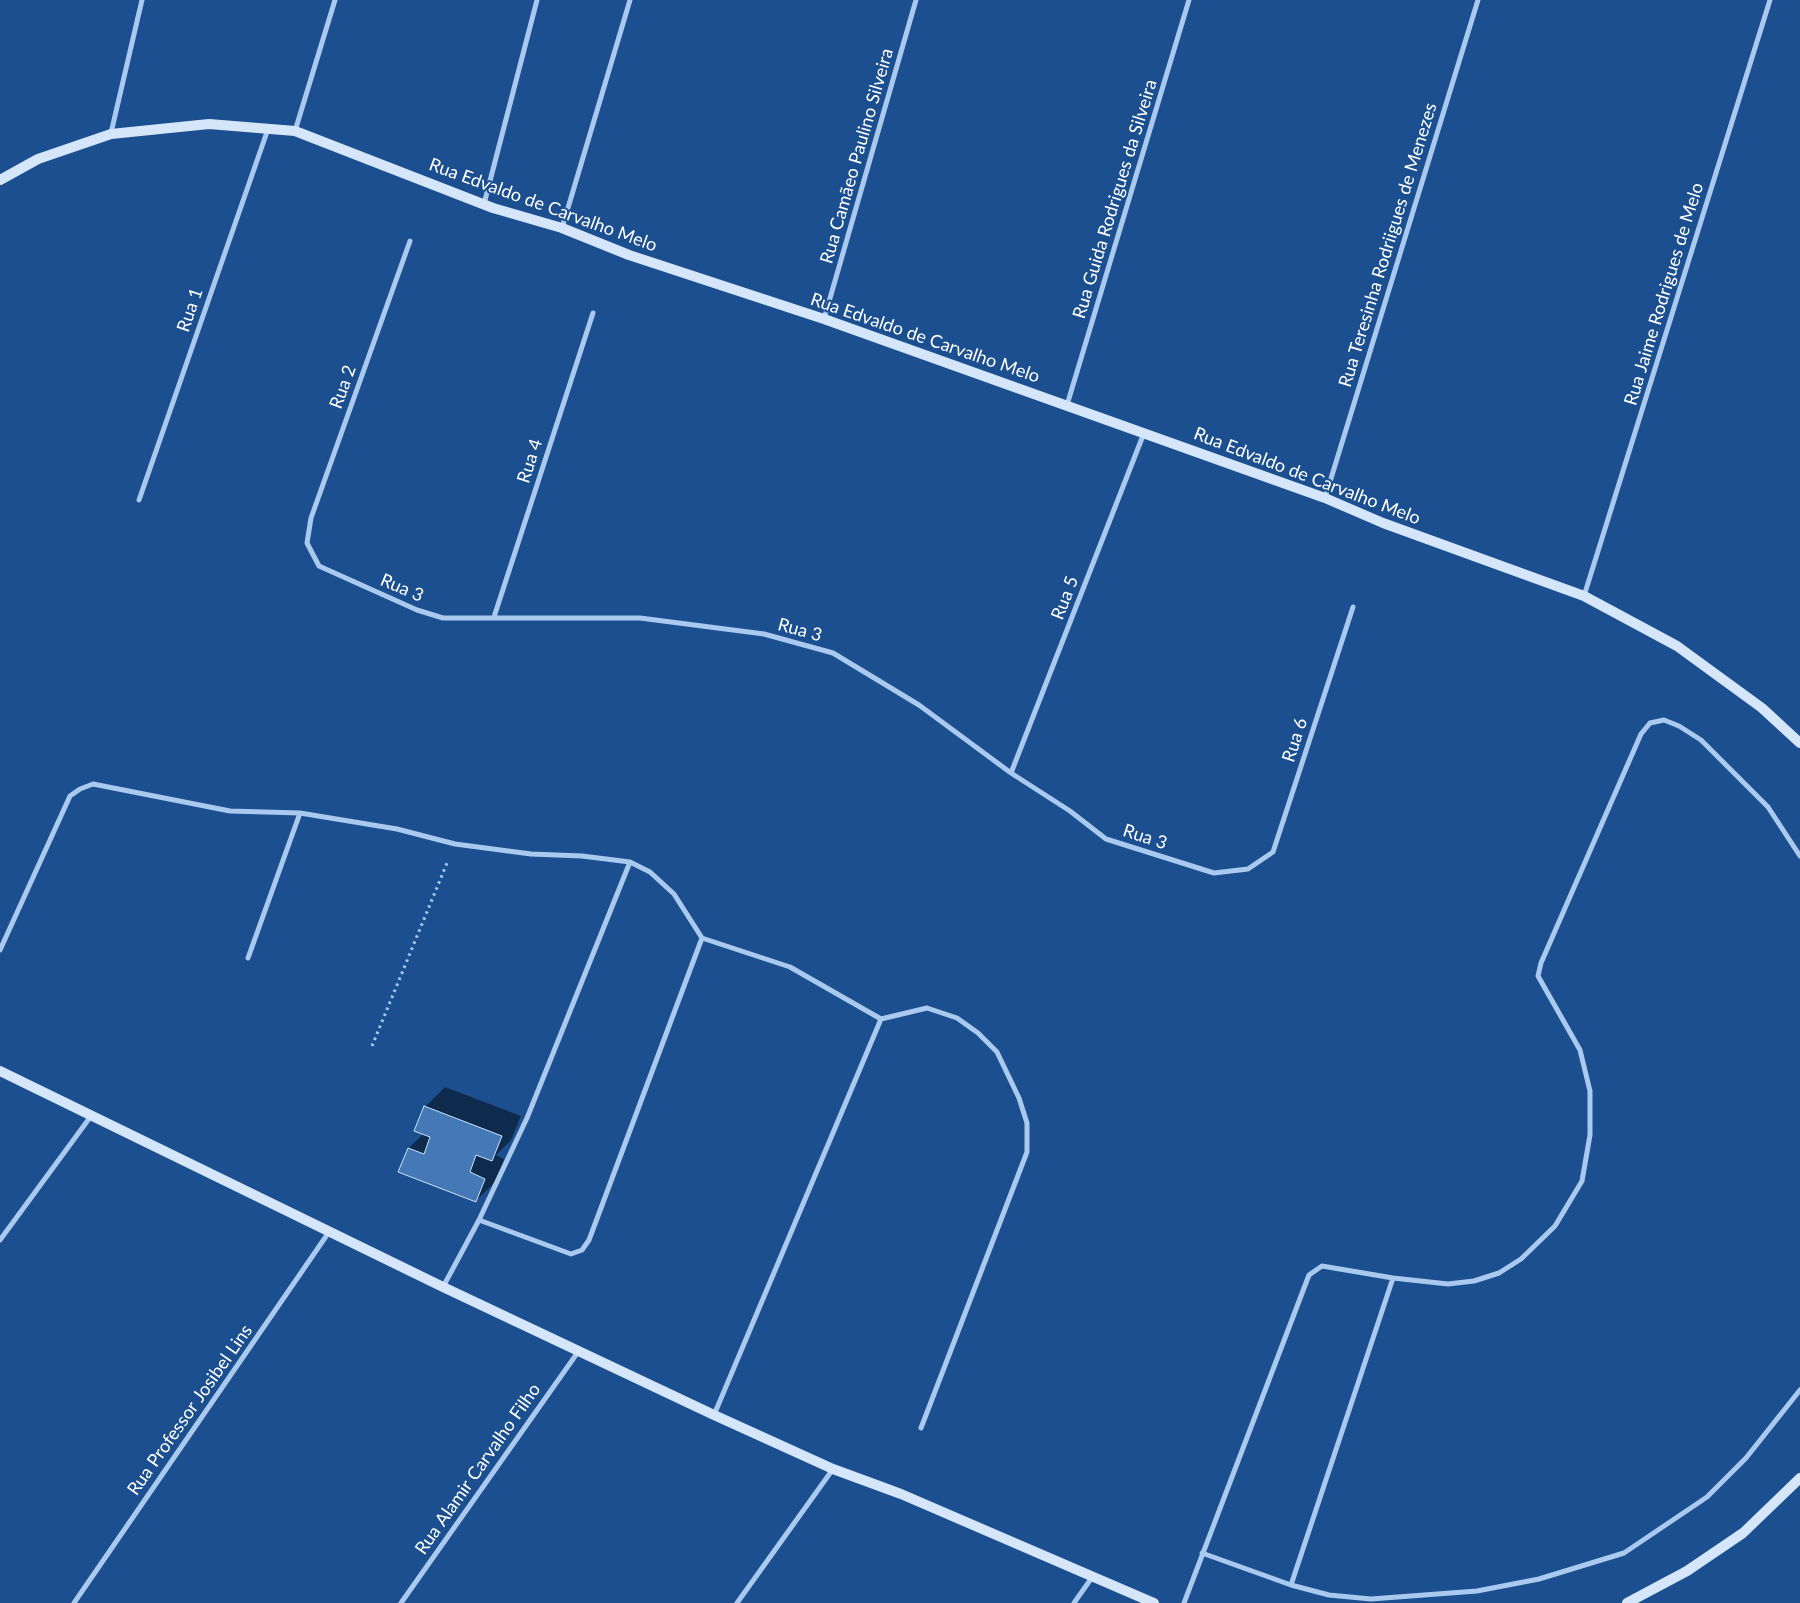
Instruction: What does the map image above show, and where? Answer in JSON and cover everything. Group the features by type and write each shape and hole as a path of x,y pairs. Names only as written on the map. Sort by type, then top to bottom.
{"street":[{"path":"111,134 142,0"},
{"path":"294,131 335,0"},
{"path":"484,204 537,0"},
{"path":"562,228 630,0"},
{"name":"Rua Camãeo Paulino Silveira","path":"824,319 916,0"},
{"name":"Rua Guida Rodrigues da Silveira","path":"1066,405 1189,0"},
{"name":"Rua Teresinha Rodriigues de Menezes","path":"1325,498 1478,0"},
{"name":"Rua Jaime Rodrigues de Melo","path":"1584,596 1770,0"},
{"name":"Rua Edvaldo de Carvalho Melo","path":"0,180 38,159 111,134 209,124 294,131 484,204 562,228 629,255 824,319 1325,498 1383,523 1584,596 1677,646 1762,708 1800,743"},
{"name":"Rua 1","path":"139,500 268,129"},
{"name":"Rua 2","path":"307,543 310,518 410,241"},
{"name":"Rua 4","path":"494,617 593,313"},
{"name":"Rua 5","path":"1011,772 1144,433"},
{"name":"Rua 3","path":"307,543 319,566 417,610 443,618 650,620 764,634 833,653 919,705 1011,772 1070,811 1106,839 1214,872 1248,869"},
{"name":"Rua 6","path":"1248,869 1273,852 1353,607"},
{"path":"1184,1603 1309,1275 1322,1266 1393,1278 1448,1284 1474,1281 1499,1273 1521,1259 1555,1226 1582,1181 1590,1136 1590,1091 1580,1050 1538,976 1541,963 1641,734 1650,723 1664,720 1679,726 1701,740 1768,807 1800,856"},
{"path":"0,950 70,796 92,784 230,810 300,813 397,830 455,844 531,854 582,856 630,862 650,872 674,894 702,938 790,967 881,1019 927,1008 957,1018 978,1033 998,1052 1019,1098 1027,1123 1027,1152 920,1428"},
{"path":"248,958 300,813"},
{"path":"443,1287 479,1220 527,1118 630,862"},
{"path":"479,1220 571,1254 582,1250 589,1240 702,938"},
{"path":"714,1415 881,1019"},
{"path":"0,1071 443,1287 714,1415 832,1469 902,1494 1154,1603"},
{"path":"0,1240 91,1115"},
{"name":"Rua Professor Josibel Lins","path":"74,1603 330,1232"},
{"path":"1291,1585 1393,1278"},
{"name":"Rua Alamir Carvalho Filho","path":"401,1603 578,1352"},
{"path":"1202,1553 1291,1585 1329,1594 1371,1599 1477,1591 1539,1579 1624,1553 1707,1497 1746,1458 1800,1390"},
{"path":"737,1603 832,1469"},
{"path":"1627,1603 1687,1571 1743,1533 1800,1478"},
{"path":"1074,1603 1093,1576"}],"path":[{"path":"372,1046 455,844"}],"building":[{"path":"424,1106 502,1136 492,1161 476,1155 470,1172 485,1179 476,1202 398,1172 408,1148 424,1154 430,1137 414,1131"}]}
